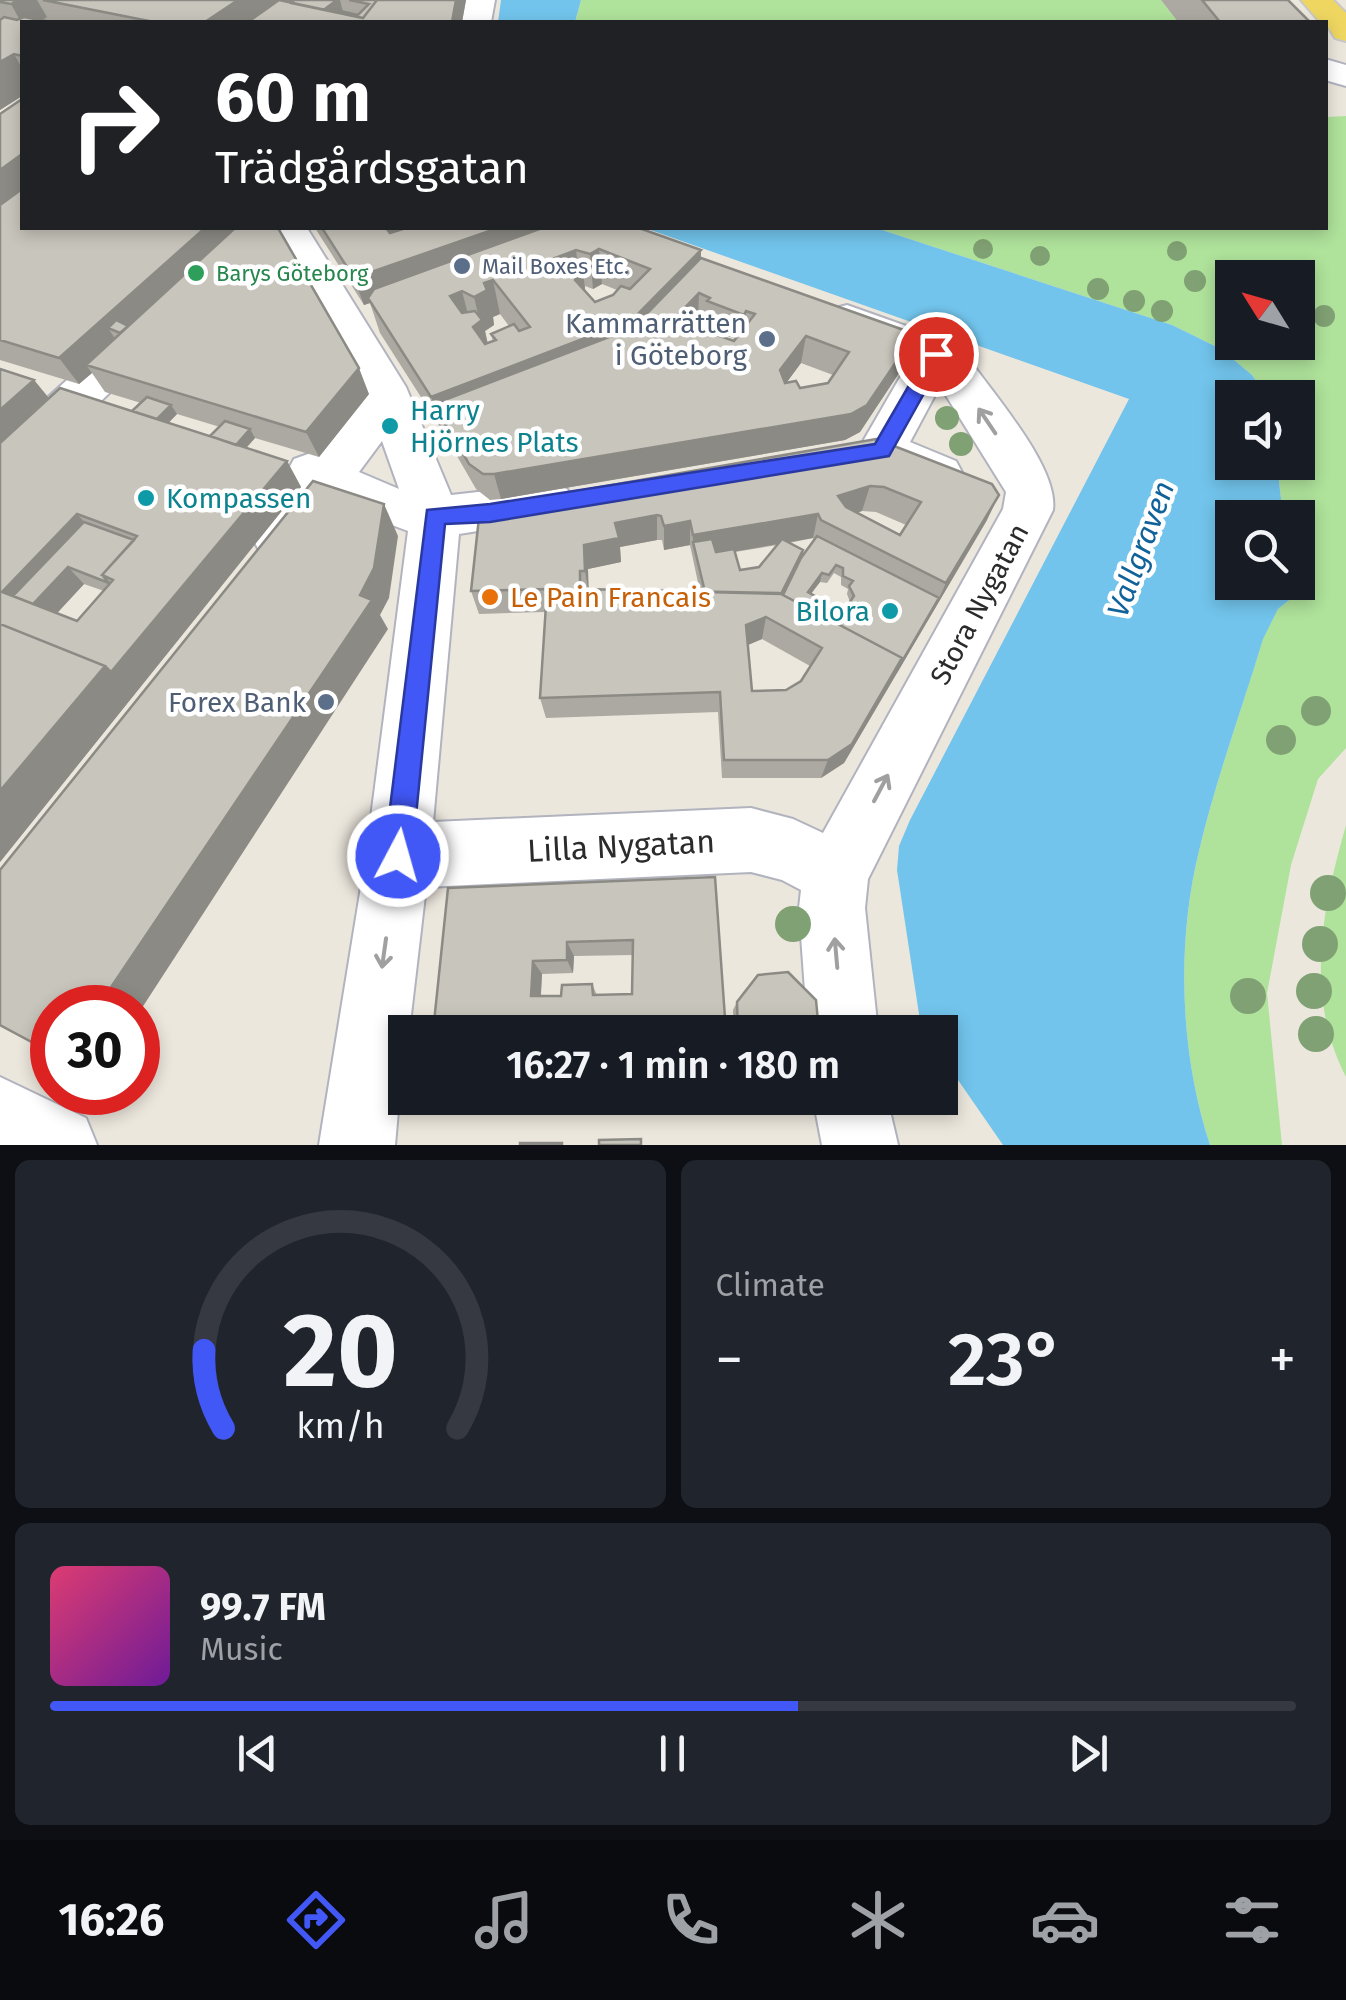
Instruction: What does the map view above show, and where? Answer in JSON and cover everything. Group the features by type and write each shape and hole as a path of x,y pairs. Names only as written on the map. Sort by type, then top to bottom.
{"main road":[{"path":"1316,0 1346,30"}],"street":[{"path":"290,230 365,319 389,398 435,516 398,856 357,1145"},
{"name":"Stora Nygatan","path":"806,304 936,354 951,366 1031,492 1028,510 836,874 832,908 841,1015"},
{"path":"0,470 57,392 138,340"},
{"path":"936,354 862,453 1028,510"},
{"path":"246,584 320,475 389,398"},
{"path":"320,475 398,509 435,516 490,513 588,497"},
{"name":"Lilla Nygatan","path":"398,856 751,840 793,850 836,874"},
{"path":"0,1114 59,1145"},
{"path":"854,1115 860,1145"}],"green space":[{"path":"581,0 1161,0 1176,20 576,20"},
{"path":"1346,116 1346,748 1318,779 1291,865 1267,993 1282,1145 1210,1145 1192,1074 1184,961 1192,887 1206,824 1263,638 1278,609 1289,600 1315,600 1315,500 1281,500 1279,480 1315,480 1315,380 1255,380 1234,360 1315,360 1315,260 1215,260 1215,346 1172,325 882,230 1328,230 1328,117"},
{"path":"1346,825 1346,1077 1325,1015 1321,952 1330,889"}],"water":[{"path":"501,0 581,0 576,20 498,20"},
{"name":"Vallgraven","path":"651,230 882,230 1172,325 1215,346 1215,360 1234,360 1255,380 1215,380 1215,480 1279,480 1281,500 1215,500 1215,600 1289,600 1278,609 1263,639 1213,797 1192,887 1184,961 1187,1037 1210,1145 1003,1145 958,1080 958,1015 919,1015 897,870 899,846 1129,399"}],"building":[{"path":"43,0 238,0 208,20 144,20"},
{"path":"279,0 363,18 377,0 456,0 452,20 251,20"},
{"path":"337,0 326,8 358,15 369,4 349,0 377,0 363,18 291,3"},
{"path":"1202,0 1288,0 1308,20 1218,20"},
{"path":"24,17 40,20 20,20 20,56 14,54 0,62 0,20"},
{"path":"20,100 20,155 0,170 0,114"},
{"path":"20,190 20,230 203,230 59,358 0,340 0,205"},
{"path":"233,230 279,230 359,368 306,432 86,365"},
{"path":"323,230 492,230 354,278"},
{"path":"536,230 645,230 701,250 632,320 431,397 368,298 374,289","holes":["599,249 650,269 630,289 621,286 613,295 595,302 575,280 583,271 567,271 555,258 576,250 590,254","493,280 530,327 519,331 514,324 491,334 496,340 485,344 473,327 482,320 475,311 462,313 450,296 462,291 474,297 487,290 484,283"]},
{"path":"701,258 915,334 867,405 851,414 494,474 483,474 469,464 434,404 633,328","holes":["699,293 710,298 707,301 744,315 746,311 755,314 734,341 673,320","806,336 849,352 828,383 800,388 796,381 785,383 780,370"]},
{"path":"116,320 128,326 120,333 108,328"},
{"path":"0,369 34,380 0,410"},
{"path":"60,388 287,461 111,672 105,666 0,624 0,443","holes":["77,514 137,536 102,575 113,580 77,621 2,592"]},
{"path":"147,397 171,405 157,419 132,411"},
{"path":"225,421 250,429 236,445 210,436"},
{"path":"876,439 992,484 999,495 946,583 821,520 818,514 693,535 690,521 664,526 657,515 615,523 619,538 584,545 585,571 580,571 580,589 779,593 902,658 852,744 828,760 724,760 720,692 540,698 547,589 471,591 480,508","holes":["870,486 884,487 921,502 900,535 846,507 838,496","766,617 822,648 801,681 786,690 752,691 746,625"]},
{"path":"313,481 384,504 374,568 360,595 372,600 113,985 30,985 30,1041 0,1025 0,870"},
{"path":"84,522 134,540 102,575 109,583 68,567 33,604 13,596"},
{"name":"Bilora","path":"817,536 939,598 896,672 902,658 783,595","holes":["836,565 843,568 843,576 853,581 849,586 854,596 843,612 808,592 822,573 829,575"]},
{"path":"712,539 716,552 734,549 740,570 759,567 782,539 803,550 781,594 705,592 693,542"},
{"path":"0,624 105,666 0,791"},
{"path":"715,877 725,1015 435,1015 448,888","holes":["633,940 632,994 593,995 592,984 562,985 561,996 531,996 533,961 567,960 567,942"]},
{"path":"788,972 816,1000 817,1015 737,1015 737,1002 758,975"},
{"path":"641,1139 641,1145 599,1145 599,1140"},
{"path":"562,1143 562,1145 520,1145"}],"place":[{"name":"Mail Boxes Etc.","path":"462,266"},
{"name":"Barys Göteborg","path":"196,273"},
{"name":"Kammarrätten i Göteborg","path":"767,339"},
{"name":"Harry Hjörnes Plats","path":"390,426"},
{"name":"Kompassen","path":"146,498"},
{"name":"Le Pain Francais","path":"490,597"},
{"name":"Bilora","path":"890,611"},
{"name":"Forex Bank","path":"326,702"}],"route":[{"path":"398,856 435,516 490,513 882,450 936,354"}]}
